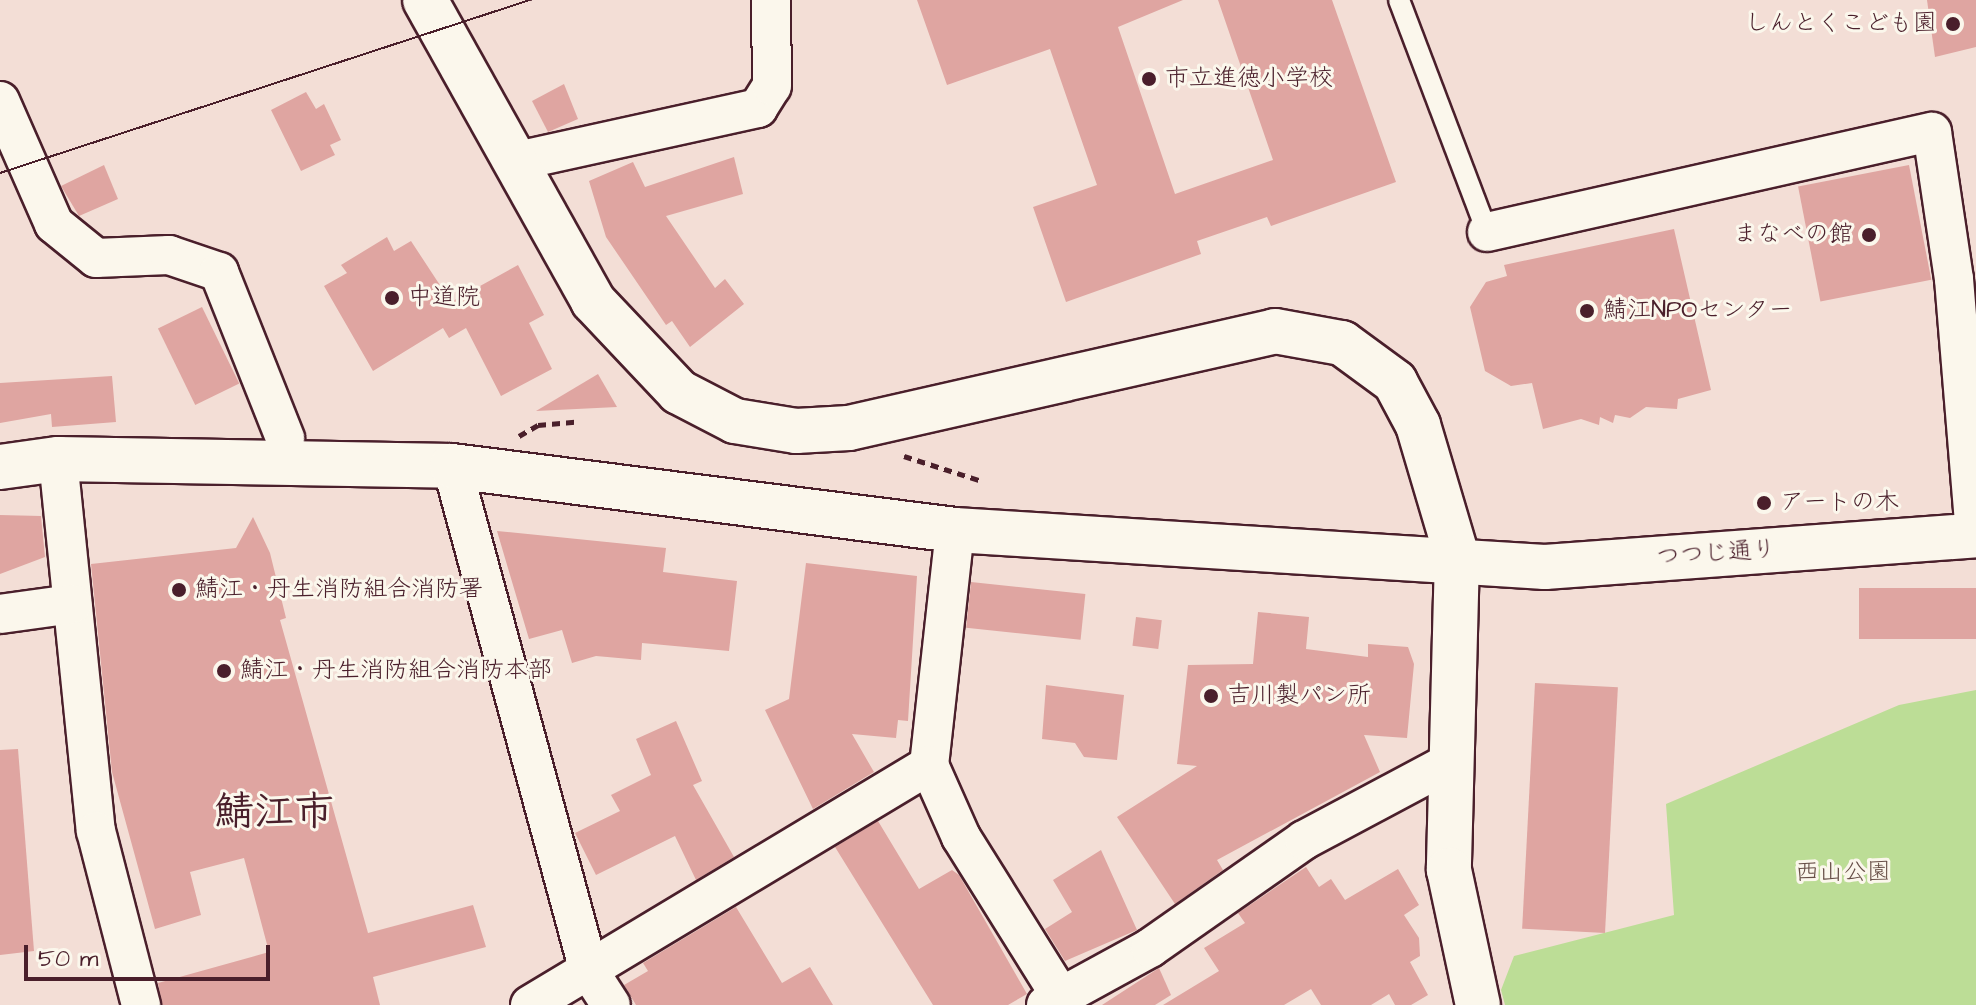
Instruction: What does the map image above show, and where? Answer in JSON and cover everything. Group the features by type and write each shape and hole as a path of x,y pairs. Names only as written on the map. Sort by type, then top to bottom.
{"street":[{"path":"425,0 593,301 679,392 735,421 796,431 849,428 1194,346 1275,331 1313,333 1366,357 1395,382 1418,425 1457,557 1449,763 1449,870 1478,1005"},
{"path":"517,161 758,108 772,86 771,0"},
{"path":"0,101 54,224 96,258 169,255 219,272 275,398 285,438"},
{"path":"1487,232 1932,132 1965,278 1975,535"},
{"path":"58,459 96,831 141,1005"},
{"name":"つつじ通り","path":"0,467 58,459 452,466 955,530 1457,557 1545,567 1975,535"},
{"path":"452,466 589,971 611,1005"},
{"path":"955,530 929,765 961,837 1058,1002 1150,948 1304,840 1449,763"},
{"path":"0,614 72,604"},
{"path":"530,1005 929,765"}],"lane":[{"path":"1399,0 1487,232"}],"path":[{"path":"512,441 538,425 575,422"},
{"path":"888,452 979,480"}],"green space":[{"name":"西山公園","path":"1976,690 1976,1005 1505,1005 1501,990 1514,956 1674,915 1666,804 1899,705"}],"building":[{"path":"917,0 1183,0 1118,27 1175,194 1273,160 1218,0 1332,0 1396,182 1271,226 1267,217 1197,241 1201,254 1066,302 1033,207 1097,185 1050,49 947,85"},
{"name":"しんとくこども園","path":"1927,0 1976,0 1976,47 1935,57"},
{"path":"564,84 578,119 548,132 532,101"},
{"path":"306,92 316,109 324,104 341,140 330,145 335,155 301,171 271,110"},
{"path":"734,157 743,194 666,216 715,288 725,279 744,304 690,347 672,321 666,325 606,237 589,181 633,162 645,187"},
{"path":"104,165 118,199 79,216 61,186"},
{"path":"1909,165 1931,280 1820,301 1798,187"},
{"path":"1674,229 1711,390 1678,399 1677,409 1646,407 1630,418 1615,415 1613,423 1600,417 1599,425 1581,419 1543,429 1532,383 1511,386 1485,371 1470,307 1486,282 1507,276 1504,265"},
{"path":"387,237 394,251 411,241 451,302 518,265 544,315 529,323 552,369 501,396 466,328 449,338 443,328 373,371 324,286 347,273 341,265"},
{"path":"202,307 239,383 195,405 158,328"},
{"path":"598,374 617,407 536,411"},
{"path":"112,376 116,422 52,427 51,414 0,423 0,383"},
{"path":"0,515 41,516 45,557 0,574"},
{"path":"253,517 270,553 286,618 280,620 368,933 473,905 486,947 373,977 380,1005 162,1005 158,983 269,952 244,858 190,872 201,915 155,929 112,772 91,564 236,548"},
{"path":"497,531 666,548 663,572 737,581 729,651 642,643 641,660 596,656 572,663 562,630 529,639"},
{"path":"806,563 917,576 908,721 898,720 896,738 852,734 874,772 813,809 765,710 789,699"},
{"path":"971,582 1085,594 1081,640 966,628"},
{"path":"1859,588 1976,588 1976,639 1859,639"},
{"path":"1258,612 1309,617 1306,649 1368,657 1368,644 1408,647 1414,664 1407,738 1364,735 1380,772 1217,860 1223,870 1175,904 1117,817 1197,766 1177,764 1188,665 1253,664"},
{"path":"1136,617 1162,620 1158,649 1132,646"},
{"path":"1535,683 1618,687 1605,933 1522,929"},
{"path":"1046,685 1124,695 1117,760 1084,757 1075,743 1042,739"},
{"path":"676,721 702,781 693,785 734,857 696,880 675,836 596,875 575,833 620,811 611,795 651,775 636,739"},
{"path":"18,749 34,951 0,955 0,750"},
{"path":"878,821 919,889 952,870 959,875 1027,994 1008,1005 933,1005 835,847"},
{"path":"1101,850 1137,930 1065,961 1045,929 1072,912 1053,880"},
{"path":"1306,867 1319,887 1331,879 1345,900 1398,869 1419,905 1404,915 1419,938 1420,956 1410,962 1428,995 1411,1005 1395,1005 1389,994 1371,1005 1321,1005 1311,989 1284,1005 1163,1005 1219,971 1204,948 1245,923 1238,913"},
{"path":"736,907 782,983 810,967 833,1005 636,1005 624,985 648,971 643,963"},
{"path":"1159,968 1171,995 1155,1005 1102,1005"}],"tram line":[{"path":"0,173 530,0"}],"place":[{"name":"しんとくこども園","path":"1953,24"},
{"name":"市立進徳小学校","path":"1149,79"},
{"name":"まなべの館","path":"1869,235"},
{"name":"中道院","path":"392,298"},
{"name":"鯖江NPOセンター","path":"1587,311"},
{"name":"アートの木","path":"1764,503"},
{"name":"鯖江・丹生消防組合消防署","path":"179,590"},
{"name":"鯖江・丹生消防組合消防本部","path":"224,671"},
{"name":"吉川製パン所","path":"1211,696"}],"district":[{"name":"鯖江市","path":"274,813"}]}
